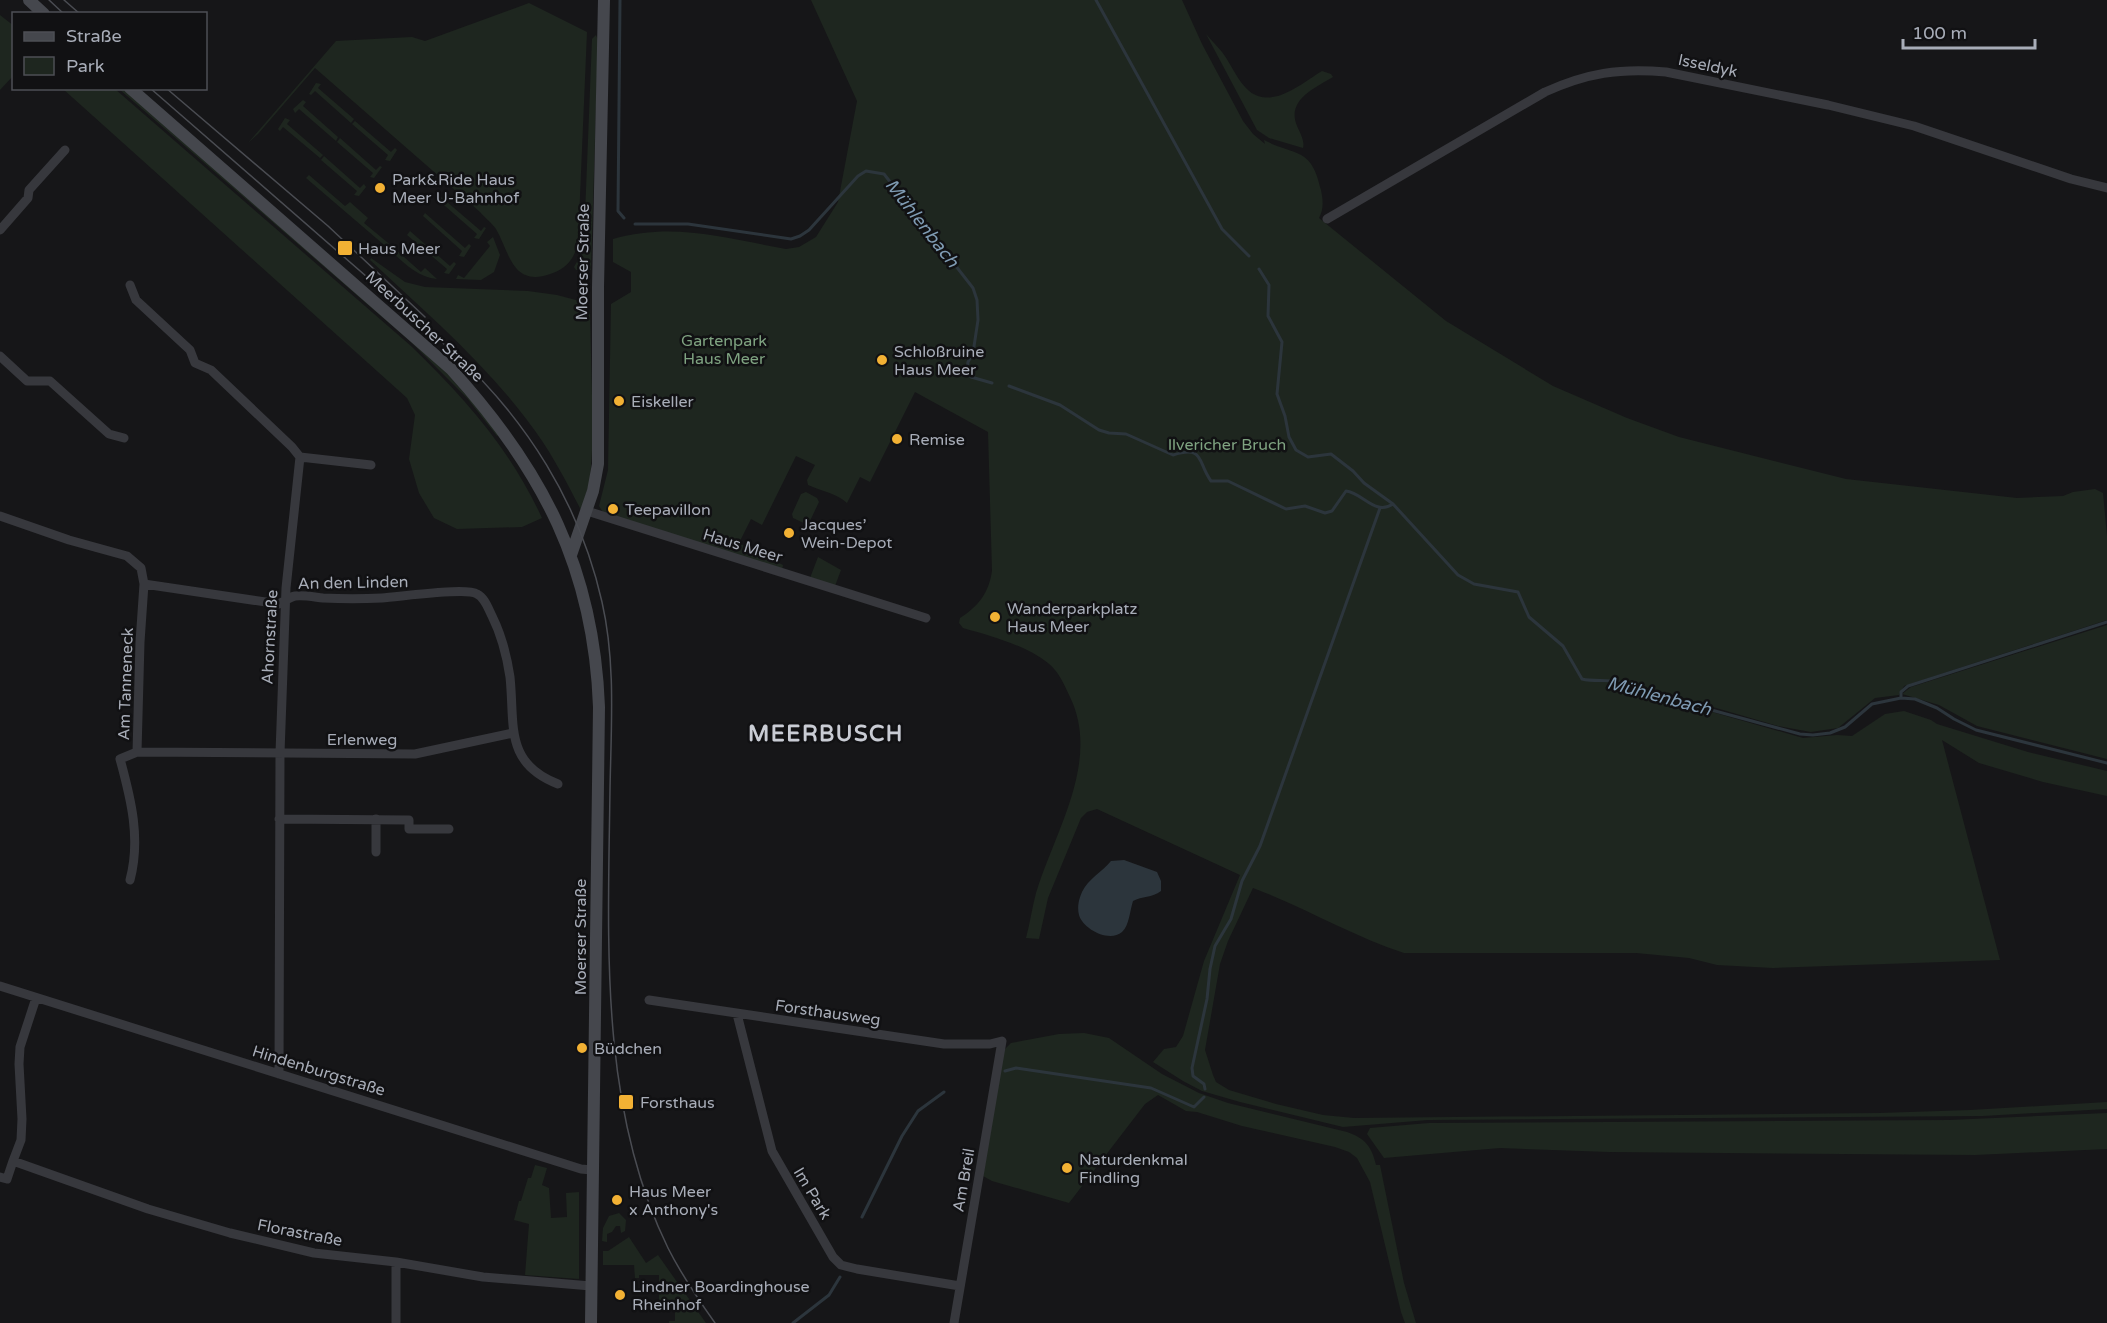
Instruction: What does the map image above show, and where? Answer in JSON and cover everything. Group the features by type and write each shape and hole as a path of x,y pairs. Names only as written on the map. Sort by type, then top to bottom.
{"main road":[{"path":"29,0 42,12"},
{"name":"Moerser Straße","path":"571,555 596,477 599,435 598,287 604,0"},
{"name":"Meerbuscher Straße","path":"132,90 452,369 506,433 556,520"},
{"path":"556,520 577,524 585,516"},
{"name":"Moerser Straße","path":"556,520 571,555 588,612 597,671 599,786 591,1323"}],"street":[{"name":"Isseldyk","path":"1328,219 1545,92 1570,80 1592,74 1628,70 1665,72 1828,105 1914,126 2071,179 2107,188"},
{"path":"0,230 28,198 29,190 65,150"},
{"path":"130,285 135,300 190,350 195,363 211,370 300,457 371,465"},
{"path":"0,356 27,381 50,381 109,434 124,438"},
{"name":"Ahornstraße","path":"279,1074 280,753 286,588 300,457"},
{"path":"0,516 69,540 127,556 141,568 144,584"},
{"name":"Haus Meer","path":"585,516 926,618"},
{"name":"An den Linden","path":"144,584 279,604 294,596 361,599 458,591 477,594 484,600 503,646 510,676 513,733"},
{"name":"Am Tanneneck","path":"130,880 133,868 135,826 120,759 137,752 144,584"},
{"path":"513,733 516,748 522,758 533,770 558,784"},
{"name":"Erlenweg","path":"137,752 415,754 513,733"},
{"path":"279,819 409,820 409,829 448,829"},
{"path":"376,819 376,852"},
{"name":"Hindenburgstraße","path":"0,986 581,1169 592,1170"},
{"path":"0,1177 7,1179 21,1140 20,1047 36,998"},
{"name":"Forsthausweg","path":"649,1000 945,1044 990,1044 1002,1041"},
{"name":"Im Park","path":"737,1014 772,1151 833,1257 842,1265 857,1269 960,1286"},
{"name":"Am Breil","path":"954,1323 1002,1041"},
{"name":"Florastraße","path":"13,1161 148,1209 230,1233 314,1253 396,1262 483,1277 591,1286"},
{"path":"396,1262 396,1323"}],"green space":[{"path":"811,0 1182,0 1202,44 1243,121 1253,134 1265,144 1264,140 1301,155 1313,166 1322,197 1319,218 1446,321 1553,386 1627,418 1679,437 1846,479 2017,498 2063,496 2095,489 2103,493 2107,536 2107,620 1904,686 1899,695 1875,698 1838,728 1811,732 1778,726 1627,682 1625,687 1803,738 1852,736 1885,714 1904,711 1937,724 2028,752 2107,771 2107,796 2043,782 1979,763 1942,740 2000,960 1773,968 1717,965 1689,958 1636,953 1404,953 1253,888 1228,941 1220,964 1205,1050 1216,1082 1229,1090 1276,1104 1323,1115 1354,1118 1879,1113 2107,1102 2107,1109 1983,1116 1428,1120 1343,1127 1202,1091 1153,1062 1164,1049 1176,1047 1183,1036 1204,961 1240,875 1097,809 1087,812 1081,818 1048,898 1039,939 1026,938 1036,893 1072,796 1078,771 1080,746 1078,721 1070,697 1061,678 1052,667 1029,651 963,628 959,623 960,618 973,609 982,598 992,571 988,432 915,392 870,482 860,477 847,503 833,494 808,485 807,480 815,465 796,456 762,525 751,519 739,543 783,565 782,572 604,514 599,506 608,470 611,304 631,292 631,272 613,262 613,239 635,234 678,232 786,249 799,247 816,237 838,202 857,101"},
{"path":"529,3 587,32 578,243 570,261 558,271 539,277 521,272 509,258 496,229 480,212 315,68 248,143 336,41 412,37 425,41"},
{"path":"0,15 12,24 12,77 0,90"},
{"path":"1206,34 1222,52 1244,86 1259,96 1281,95 1322,71 1331,74 1333,77 1311,90 1295,109 1303,148 1269,138 1257,130"},
{"path":"596,35 598,40 591,270 576,270 574,267 583,251 584,240 592,39"},
{"path":"316,83 321,84 318,88 354,119 351,123 315,91 309,94"},
{"path":"64,90 116,90 411,346 468,405 501,447 516,469 542,518 522,527 457,529 434,518 419,493 409,459 415,415 407,398"},
{"path":"120,90 124,90 414,341 446,372 500,434 497,436 467,398 412,343"},
{"path":"303,100 306,102 303,106 338,137 336,141 299,109 295,113 293,109"},
{"path":"285,118 290,120 287,124 323,155 320,158 283,127 280,131 278,129"},
{"path":"355,121 391,152 395,148 397,150 390,161 385,160 388,155 352,124"},
{"path":"340,138 376,170 382,167 374,178 370,177 373,173 337,142"},
{"path":"324,156 360,188 364,184 366,187 359,196 354,195 357,191 321,160"},
{"path":"309,175 345,206 350,202 368,218 364,223 393,247 390,250 306,178"},
{"path":"440,196 481,231 484,227 486,228 479,239 474,238 477,234 437,199"},
{"path":"425,213 465,248 469,244 471,246 464,257 459,256 462,251 423,216"},
{"path":"410,231 450,266 454,262 456,264 449,274 444,273 447,269 407,235"},
{"path":"493,237 500,255 494,272 481,280 456,279 458,275 464,278 490,246 487,242"},
{"path":"395,249 421,272 425,268 437,279 413,270 392,252"},
{"path":"371,258 405,282 425,287 528,291 557,295 587,303 590,313 593,436 590,481 581,510 563,475 510,398 472,356 370,260"},
{"path":"806,492 817,498 819,502 808,525 793,518 792,514 801,494"},
{"path":"818,557 841,570 835,586 810,578"},
{"path":"2107,625 2107,759 1977,726 1939,705 1902,694 1911,687"},
{"path":"1084,1033 1109,1038 1162,1074 1199,1093 1228,1103 1347,1132 1363,1140 1370,1148 1376,1165 1380,1165 1404,1283 1416,1323 1405,1323 1401,1312 1370,1182 1357,1158 1335,1147 1186,1111 1158,1095 1145,1104 1069,1203 992,1181 983,1176 1004,1050 1011,1043 1059,1034"},
{"path":"2107,1113 2107,1149 1975,1155 1609,1152 1500,1148 1384,1158 1367,1134 1370,1128 1429,1123 1949,1120"},
{"path":"535,1165 547,1168 542,1185 549,1188 551,1218 567,1217 566,1193 579,1192 579,1279 525,1275 529,1224 514,1220 519,1201 521,1201 528,1178 531,1178"},
{"path":"619,1213 626,1220 625,1231 621,1233 620,1226 616,1226 612,1232 607,1234 607,1242 602,1241 603,1228 609,1216"},
{"path":"629,1237 646,1263 658,1255 706,1323 669,1323 669,1321 675,1321 675,1302 659,1302 659,1275 639,1275 639,1278 635,1278 634,1265 603,1265 603,1251 608,1251"}],"shaded area":[{"path":"1124,860 1157,872 1161,881 1161,891 1133,901 1128,922 1122,932 1110,936 1097,933 1081,920 1078,912 1079,900 1088,883 1111,861"}],"waterway":[{"path":"620,0 618,211 624,218"},
{"path":"1096,0 1222,229 1249,256"},
{"name":"Mühlenbach","path":"635,224 688,224 791,239 809,230 858,176 866,171 884,174 973,288 977,300 978,320 973,353 968,362 967,371 971,377 992,383"},
{"name":"Mühlenbach","path":"1259,269 1269,285 1268,316 1282,342 1277,394 1289,437 1296,450 1308,457 1331,454 1364,483 1393,504 1458,575 1474,584 1518,592 1529,617 1563,646 1582,679 1619,682 1704,708 1800,734 1813,735 1830,733 1845,727 1872,704 1901,698 1915,699 1937,708 1976,730 2107,763"},
{"path":"1009,386 1060,405 1099,430 1126,434 1173,455 1183,452 1195,454 1199,457 1211,481 1228,481 1286,509 1305,506 1325,513 1332,511 1346,491 1375,506 1387,507 1393,504"},
{"path":"1205,1089 1204,1084 1193,1076 1192,1068 1207,999 1215,946 1231,919 1242,881 1260,846 1380,508"},
{"path":"1901,698 1901,692 1908,686 2107,622"},
{"path":"1005,1071 1016,1068 1151,1088 1194,1107 1204,1097"},
{"path":"862,1217 902,1136 918,1111 944,1092"},
{"path":"793,1323 829,1295 840,1277"}],"tram line":[{"path":"49,0 62,12"},
{"path":"64,0 78,12"},
{"path":"152,90 479,377 526,434 564,497 580,531 602,602 611,672 609,965 612,1023 619,1081 630,1138 646,1194 673,1258 715,1323"},
{"path":"168,90 328,226 425,317"}],"place":[{"name":"Park&Ride Haus Meer U-Bahnhof","path":"380,188"},
{"name":"Haus Meer","path":"345,248"},
{"name":"Schloßruine Haus Meer","path":"882,360"},
{"name":"Eiskeller","path":"619,401"},
{"name":"Remise","path":"897,439"},
{"name":"Teepavillon","path":"613,509"},
{"name":"Jacques’ Wein-Depot","path":"789,533"},
{"name":"Wanderparkplatz Haus Meer","path":"995,617"},
{"name":"Büdchen","path":"582,1048"},
{"name":"Forsthaus","path":"626,1102"},
{"name":"Naturdenkmal Findling","path":"1067,1168"},
{"name":"Haus Meer x Anthony's","path":"617,1200"},
{"name":"Lindner Boardinghouse Rheinhof","path":"620,1295"}],"district":[{"name":"MEERBUSCH","path":"826,733"}],"park label":[{"name":"Gartenpark Haus Meer","path":"724,349"},
{"name":"Ilvericher Bruch","path":"1227,444"}]}
